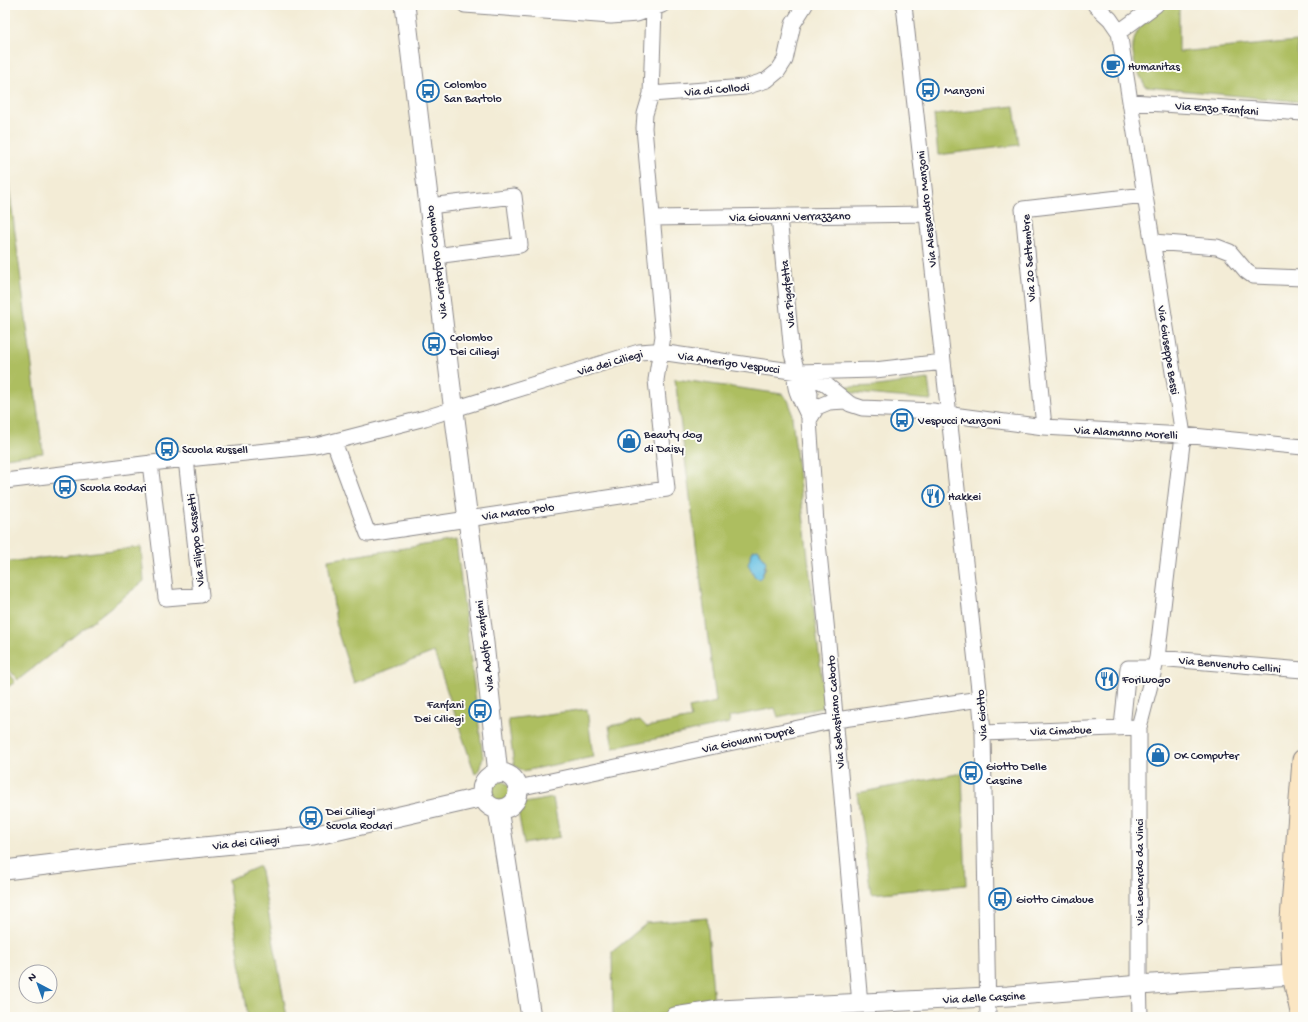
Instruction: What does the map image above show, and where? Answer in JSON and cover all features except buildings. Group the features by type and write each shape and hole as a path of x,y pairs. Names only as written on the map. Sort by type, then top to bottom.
{"main road":[{"path":"1302,1017 1291,920 1303,760"}],"street":[{"name":"Via Cristoforo Colombo","path":"405,5 468,518"},
{"path":"465,5 611,16 632,14 659,7"},
{"name":"Via di Collodi","path":"651,94 745,88 768,80 785,60 793,24 805,5"},
{"name":"Via Alessandro Manzoni","path":"904,5 949,414"},
{"path":"1095,5 1110,19 1119,32 1156,5"},
{"name":"Via dei Ciliegi","path":"186,459 316,446 334,442 454,410 632,353 646,351 660,352 662,336 653,218 644,128 647,106 651,94 659,7"},
{"name":"Via Giuseppe Bessi","path":"1119,32 1183,435 1155,663"},
{"name":"Via Enzo Fanfani","path":"1131,102 1303,113"},
{"name":"Via 20 Settembre","path":"1044,427 1023,209 1145,195"},
{"path":"429,206 514,196 520,245 435,256"},
{"name":"Via Giovanni Verrazzano","path":"653,218 927,214"},
{"name":"Via Pigafetta","path":"779,216 792,354 798,372"},
{"path":"1153,242 1217,247 1230,252 1246,271 1253,276 1303,278"},
{"name":"Via Amerigo Vespucci","path":"660,352 798,372 875,370 943,362"},
{"name":"Via Marco Polo","path":"334,442 368,534 667,489 656,380 660,352"},
{"path":"809,420 817,406 841,397 841,381 851,371"},
{"name":"Via Amerigo Vespucci","path":"798,372 818,379 841,397 862,408 934,411 949,414"},
{"name":"Via Sebastiano Caboto","path":"798,372 806,379 809,388 809,420 816,522 836,720 860,1004"},
{"name":"Via Alamanno Morelli","path":"949,414 1044,427 1183,435 1303,447"},
{"name":"Via Giotto","path":"949,414 983,734 988,1017"},
{"path":"5,481 186,459"},
{"name":"Via Filippo Sassetti","path":"150,463 166,598 201,594 186,459"},
{"name":"Via Adolfo Fanfani","path":"468,518 498,774"},
{"name":"Via Benvenuto Cellini","path":"1122,727 1128,668 1155,663 1303,670"},
{"name":"Via Leonardo da Vinci","path":"1140,1017 1139,727 1155,663"},
{"name":"Via Giovanni Duprè","path":"518,788 836,720 980,699"},
{"name":"Via Cimabue","path":"983,734 1139,727"},
{"path":"498,774 503,774 513,779 518,788 518,794 513,803 504,809 498,809 488,804 483,797 485,784 488,779 498,774"},
{"name":"Via dei Ciliegi","path":"5,870 153,852 313,836 483,797"},
{"path":"498,809 531,1017"},
{"name":"Via delle Cascine","path":"675,1017 720,1010 988,997 1139,985 1298,975"}],"green space":[{"path":"1164,5 1179,5 1179,52 1297,41 1298,60 1303,60 1303,102 1146,87 1135,62 1133,51 1134,42 1137,32 1143,23"},
{"path":"1014,106 1019,145 938,155 934,115"},
{"path":"5,154 43,453 5,458"},
{"path":"675,379 782,394 788,400 791,408 825,707 778,717 775,708 729,717 730,723 613,748 609,726 640,720 647,727 691,718 689,708 716,702","holes":["760,551 766,567 762,576 755,577 750,557 752,554"]},
{"path":"928,379 931,400 844,392 843,388 877,386"},
{"path":"456,540 483,758 479,770 475,774 434,652 354,683 337,630 328,560"},
{"path":"141,547 144,581 18,680 5,665 5,562"},
{"path":"5,669 15,682 5,689"},
{"path":"587,709 593,757 523,771 514,765 508,719"},
{"path":"962,773 966,885 871,894 857,793"},
{"path":"500,781 507,784 510,791 507,798 500,801 493,798 490,791 493,784"},
{"path":"553,798 560,837 524,844 518,811 524,803"},
{"path":"260,866 287,1017 248,1017 228,880"},
{"path":"707,918 714,1004 648,1017 613,1017 612,952 647,923"}],"water":[{"path":"758,549 766,562 762,576 759,579 755,577 748,564 753,550"}],"place":[{"name":"Humanitas","path":"1113,66"},
{"name":"Manzoni","path":"928,90"},
{"name":"Colombo San Bartolo","path":"428,91"},
{"name":"Colombo Dei Ciliegi","path":"434,344"},
{"name":"Vespucci Manzoni","path":"902,420"},
{"name":"Beauty dog di Daisy","path":"629,441"},
{"name":"Scuola Russell","path":"167,449"},
{"name":"Scuola Rodari","path":"65,487"},
{"name":"Hakkei","path":"933,496"},
{"name":"ForiLuogo","path":"1107,679"},
{"name":"Fanfani Dei Ciliegi","path":"480,711"},
{"name":"OK Computer","path":"1158,755"},
{"name":"Giotto Delle Cascine","path":"971,773"},
{"name":"Dei Ciliegi Scuola Rodari","path":"311,818"},
{"name":"Giotto Cimabue","path":"1000,899"}]}
